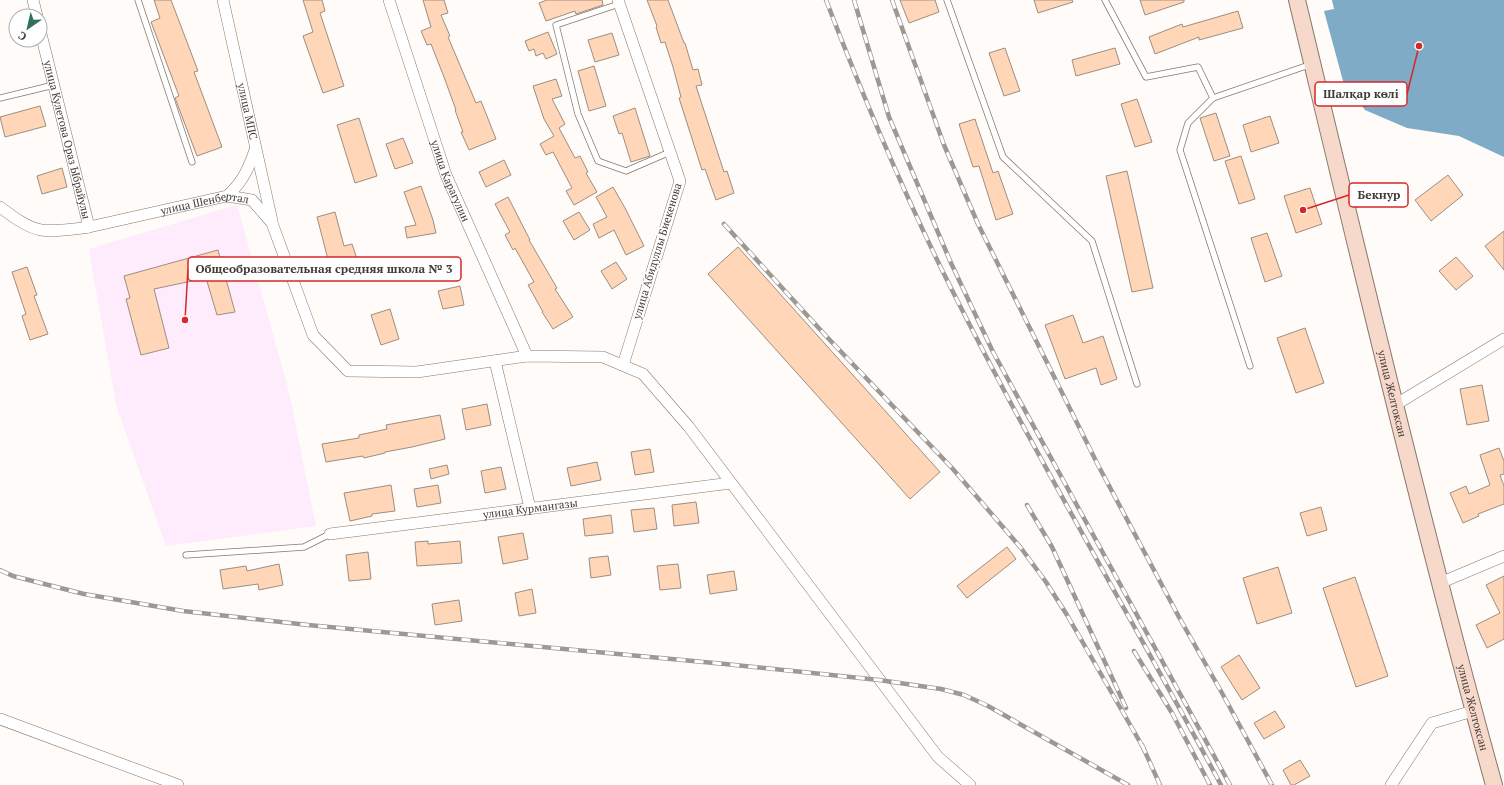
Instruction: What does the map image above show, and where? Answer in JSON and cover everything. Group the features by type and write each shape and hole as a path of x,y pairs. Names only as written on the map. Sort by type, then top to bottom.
{"main road":[{"name":"улица Желтоксан","path":"1297,0 1395,405 1473,711 1494,785"}],"street":[{"name":"улица МПС","path":"222,0 272,223"},
{"name":"улица Карагулин","path":"389,0 446,175 527,356"},
{"name":"улица Абидуллы Биекенова","path":"619,2 680,181 622,365"},
{"name":"улица Кулетова Ораз Ыбрайулы","path":"45,48 89,227"},
{"path":"227,196 236,188 244,177 250,165 255,148"},
{"name":"улица Шенбертал","path":"0,207 17,220 41,230 89,227 227,196 252,200 272,223 313,335 348,371 417,372 527,356 603,357 643,374 689,427 938,757 970,785"},
{"path":"1395,405 1504,339"},
{"path":"495,361 530,508"},
{"name":"улица Курмангазы","path":"330,534 731,483"},
{"path":"1440,583 1504,556"},
{"path":"1391,785 1432,723 1473,711"},
{"path":"0,718 178,785"}],"lane":[{"path":"138,0 192,162"},
{"path":"947,0 1003,157 1092,241 1137,384"},
{"path":"1105,0 1146,77 1198,67 1213,98"},
{"path":"619,2 556,24 578,114 598,161 626,170 670,152"},
{"path":"1250,366 1180,150 1188,123 1213,98 1312,63"},
{"path":"0,98 54,85"},
{"path":"186,555 304,547 330,534"}],"shaded area":[{"path":"237,205 289,392 316,526 166,546 116,405 89,249"}],"water":[{"path":"1332,0 1504,0 1504,157 1459,136 1407,128 1365,110 1343,81 1324,11 1334,9"}],"building":[{"path":"154,0 171,0 198,71 194,72 222,147 197,156 175,98 179,96 151,22 160,18"},
{"path":"303,0 322,0 325,11 320,13 344,86 323,93 303,36 313,32"},
{"path":"423,0 444,0 448,13 441,15 450,36 448,37 476,103 481,101 496,139 469,150 461,132 463,132 456,110 431,44 427,45 421,31 431,27"},
{"path":"547,0 602,0 603,5 576,14 575,11 546,21 539,3"},
{"path":"647,0 668,0 685,43 693,70 698,69 702,85 696,86 724,172 727,171 734,193 716,200 705,169 702,170 679,98 681,97 665,42 661,43 656,27 657,26"},
{"path":"900,0 935,0 939,12 909,23"},
{"path":"1034,0 1072,0 1073,2 1038,13"},
{"path":"1140,0 1184,0 1184,2 1145,15"},
{"path":"1238,11 1243,28 1199,40 1199,37 1155,54 1149,37 1182,24 1183,27"},
{"path":"548,32 557,54 546,59 543,53 536,56 534,49 529,51 525,41"},
{"path":"612,33 619,55 595,62 588,40"},
{"path":"1005,48 1020,91 1004,96 989,53"},
{"path":"1115,48 1120,64 1076,76 1072,60"},
{"path":"594,66 606,106 589,111 578,71"},
{"path":"556,79 562,96 552,99 565,124 559,128 575,158 580,156 588,172 586,173 597,192 574,205 566,191 572,188 553,152 546,155 540,144 554,136 544,119 533,86"},
{"path":"1137,99 1152,142 1135,147 1121,104"},
{"path":"40,106 46,126 5,137 0,117"},
{"path":"635,108 650,156 631,162 622,133 619,134 613,116"},
{"path":"1216,113 1230,156 1214,161 1200,118"},
{"path":"1270,116 1279,143 1251,152 1243,125"},
{"path":"359,118 377,176 355,183 337,125"},
{"path":"975,119 993,173 998,171 1013,214 996,220 979,166 973,167 959,124"},
{"path":"403,138 413,163 395,169 386,144"},
{"path":"1241,156 1255,199 1239,204 1225,161"},
{"path":"504,160 511,175 486,187 479,172"},
{"path":"62,168 67,187 42,194 37,176"},
{"path":"1127,171 1153,288 1132,292 1106,176"},
{"path":"1448,175 1463,195 1431,221 1415,200"},
{"path":"421,186 436,233 407,238 405,227 416,225 404,192"},
{"path":"613,187 644,246 626,255 614,230 599,238 593,224 607,217 596,197"},
{"path":"1310,188 1322,224 1296,233 1284,196"},
{"path":"508,197 529,240 557,288 555,289 573,317 553,329 528,285 534,282 515,248 513,250 505,235 510,232 495,204"},
{"path":"335,212 344,246 352,244 357,259 330,267 317,217"},
{"path":"579,212 590,230 574,240 563,221"},
{"path":"1504,231 1504,270 1485,246"},
{"path":"1267,233 1282,276 1265,282 1251,238"},
{"path":"738,247 940,472 910,499 708,274"},
{"path":"218,250 235,312 217,315 206,278 154,289 169,348 141,355 126,299 130,298 124,276"},
{"path":"1456,257 1473,276 1456,290 1439,271"},
{"path":"616,262 627,279 612,289 601,271"},
{"path":"27,267 37,295 34,296 48,334 30,340 22,316 26,314 12,272"},
{"path":"460,286 464,305 443,309 438,291"},
{"path":"390,309 399,339 381,345 371,315"},
{"path":"1073,315 1083,343 1103,336 1117,379 1101,385 1096,368 1065,379 1045,325"},
{"path":"1305,328 1324,383 1296,393 1277,338"},
{"path":"1482,385 1489,421 1467,425 1460,389"},
{"path":"487,404 491,425 466,430 462,409"},
{"path":"440,415 445,439 364,458 363,456 326,462 322,444 359,438 359,435 387,429 386,425"},
{"path":"1499,448 1504,461 1504,474 1500,475 1504,486 1504,504 1478,514 1479,516 1463,523 1450,493 1466,486 1469,494 1490,485 1480,455"},
{"path":"650,449 654,472 635,475 631,452"},
{"path":"597,462 601,480 571,486 567,468"},
{"path":"447,465 449,474 431,479 429,469"},
{"path":"501,467 506,489 485,493 481,471"},
{"path":"391,485 395,511 372,514 372,516 350,521 344,493"},
{"path":"438,485 441,503 417,507 414,489"},
{"path":"696,502 699,523 674,526 672,505"},
{"path":"1321,507 1327,530 1307,536 1300,513"},
{"path":"654,508 657,529 634,532 631,510"},
{"path":"611,515 613,533 585,536 583,519"},
{"path":"523,533 528,559 503,564 498,537"},
{"path":"428,541 428,544 460,541 462,563 417,566 415,542"},
{"path":"1007,547 1016,559 967,598 957,586"},
{"path":"368,552 371,579 349,581 346,555"},
{"path":"608,556 611,575 591,578 589,558"},
{"path":"279,564 283,585 259,590 258,584 223,589 220,570 246,566 247,571"},
{"path":"678,564 681,588 660,590 657,566"},
{"path":"1278,567 1292,613 1257,624 1243,578"},
{"path":"734,571 737,590 710,594 707,575"},
{"path":"1504,576 1504,639 1487,648 1476,625 1500,613 1486,585"},
{"path":"1355,577 1388,676 1356,687 1323,588"},
{"path":"532,589 536,613 519,616 515,593"},
{"path":"459,600 462,621 435,625 432,604"},
{"path":"1239,655 1260,688 1242,700 1221,667"},
{"path":"1275,711 1285,727 1264,739 1254,723"},
{"path":"1300,760 1310,776 1294,785 1291,785 1283,770"}],"railway":[{"path":"826,0 886,148 918,220 953,292 1018,416 1221,785"},
{"path":"854,0 889,117 951,263 993,352 1230,785"},
{"path":"892,0 944,145 978,224 1098,465 1180,619 1272,785"},
{"path":"724,224 826,336 952,468 1021,548 1046,582 1067,615 1144,749"},
{"path":"1027,505 1052,547 1126,708"},
{"path":"0,570 13,576 84,594 183,611 308,625 725,664 879,680 941,689 964,695 988,706 1128,785"},
{"path":"1134,651 1172,713 1210,785"},
{"path":"1142,745 1160,785"}],"place":[{"name":"Шалқар көлі","path":"1419,46"},
{"name":"Бекнур","path":"1303,210"},
{"name":"Общеобразовательная средняя школа № 3","path":"185,320"}]}
